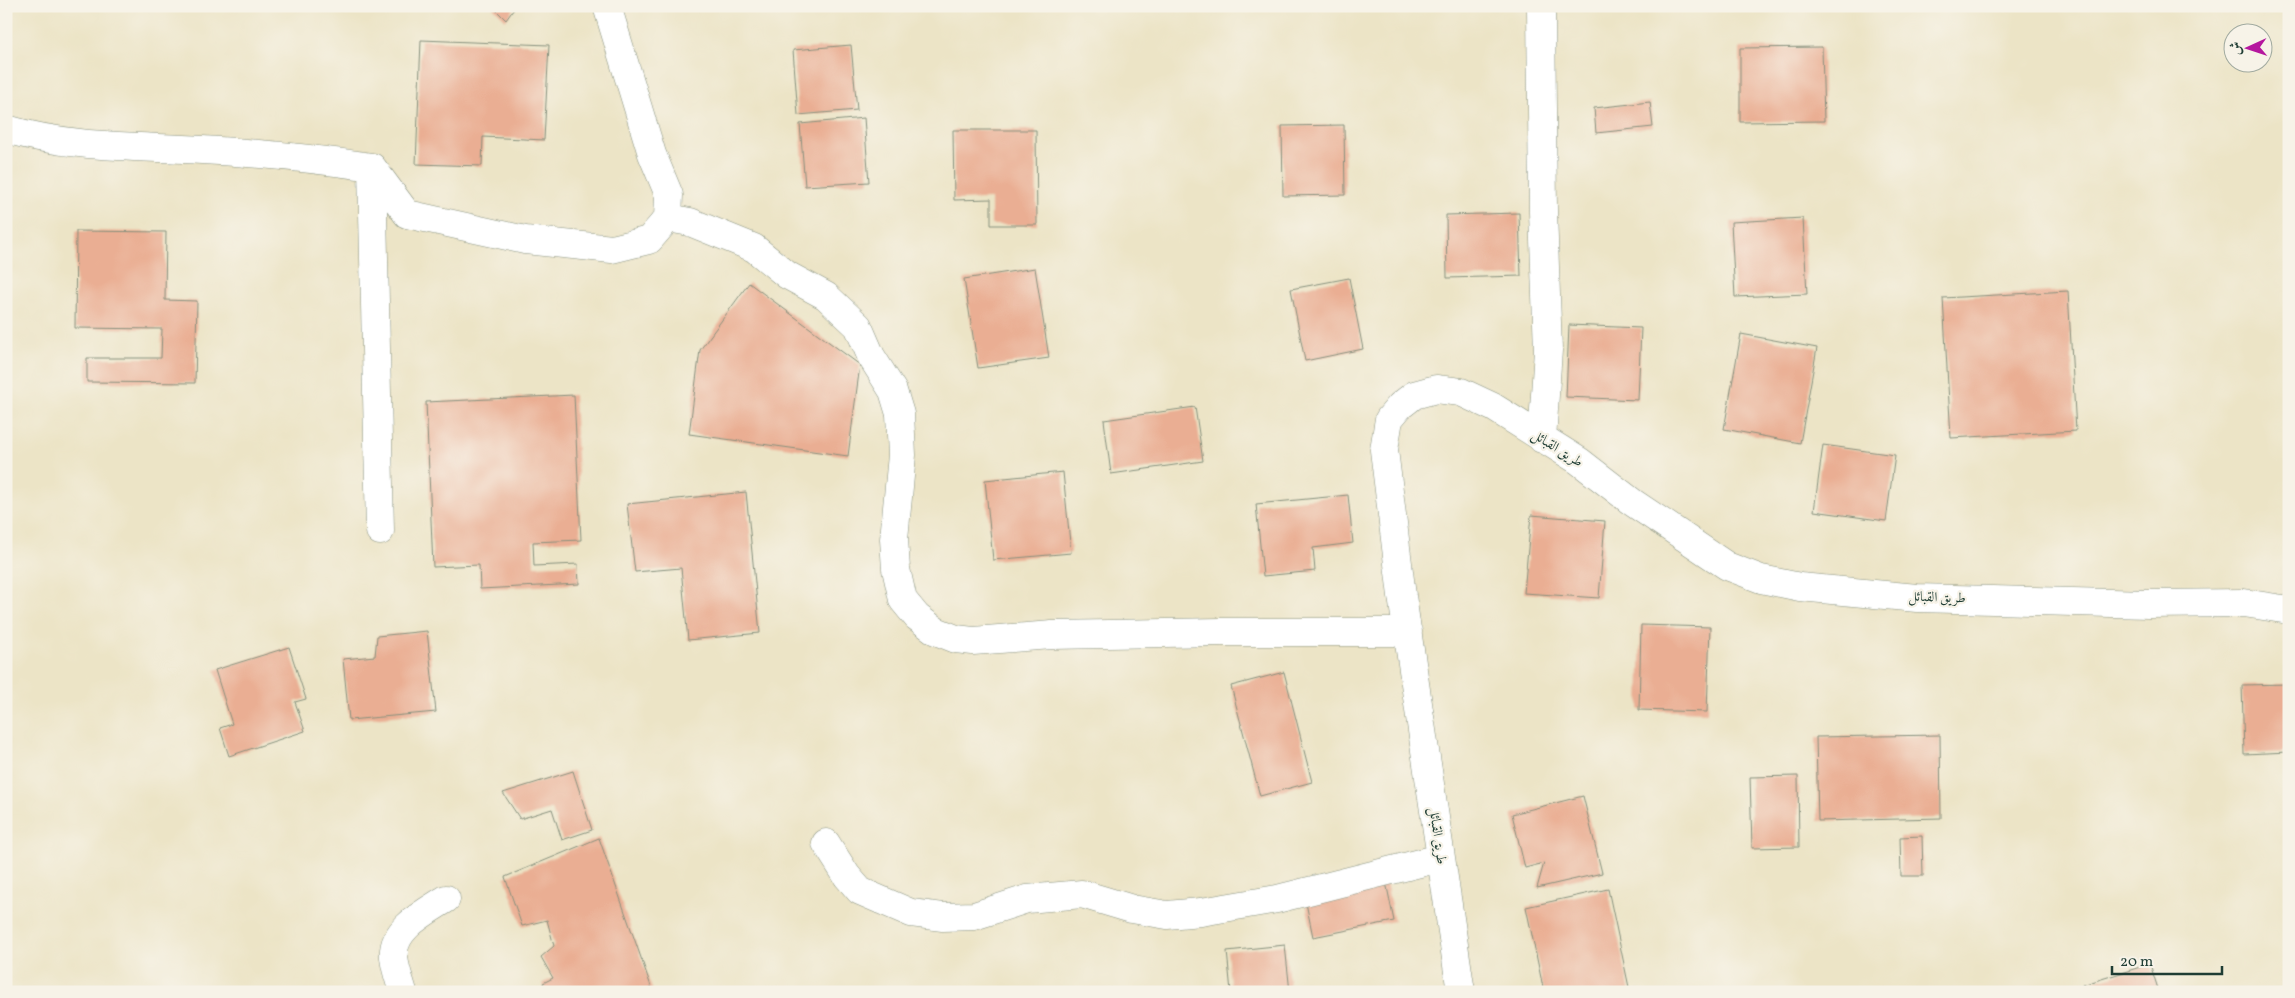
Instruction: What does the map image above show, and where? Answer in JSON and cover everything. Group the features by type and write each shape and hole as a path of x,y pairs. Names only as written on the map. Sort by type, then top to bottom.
{"street":[{"path":"6,129 75,144 212,150 304,158 372,167 407,214 525,240 612,250 649,240 668,218 669,195 652,154 607,6"},
{"path":"1541,6 1543,212 1548,350 1542,439"},
{"path":"372,167 380,531"},
{"path":"668,218 690,222 754,248 787,275 826,296 858,326 871,356 892,391 900,414 902,455 894,539 896,569 903,600 917,617 936,630 956,639 972,642 1052,635 1221,632 1408,632"},
{"name":"طريق القبائل","path":"1461,992 1440,858 1384,450 1389,419 1400,406 1414,396 1436,389 1461,392 1493,407 1579,461 1632,502 1726,566 1761,579 1800,587 1917,598 2148,604 2244,603 2289,610"},
{"path":"826,843 847,876 860,891 911,913 943,917 974,916 1027,899 1082,894 1132,910 1167,915 1201,912 1277,899 1440,858"},
{"path":"403,992 393,956 397,940 409,924 446,899"}],"building":[{"path":"492,6 516,6 506,20"},
{"path":"421,40 549,45 544,140 483,137 482,166 416,164"},
{"path":"851,45 857,110 798,115 793,50"},
{"path":"1822,47 1824,121 1740,122 1740,48"},
{"path":"1650,102 1653,127 1596,133 1594,108"},
{"path":"864,118 869,182 805,186 800,124"},
{"path":"1344,125 1345,195 1283,196 1282,126"},
{"path":"953,130 1036,130 1037,225 991,225 991,199 954,200"},
{"path":"1519,213 1521,276 1447,278 1446,215"},
{"path":"1803,218 1807,294 1735,297 1731,222"},
{"path":"76,231 166,232 165,300 197,301 195,383 87,382 87,358 161,358 162,329 75,328"},
{"path":"1035,268 1049,358 978,368 964,279"},
{"path":"1349,278 1363,349 1305,361 1291,289"},
{"path":"749,283 860,365 848,456 689,434 700,350"},
{"path":"2068,291 2076,431 1951,438 1943,298"},
{"path":"1569,325 1641,328 1638,400 1566,397"},
{"path":"1741,334 1817,348 1800,443 1724,429"},
{"path":"574,395 581,540 533,542 534,566 578,564 579,584 480,589 479,565 433,567 426,402"},
{"path":"1195,407 1203,461 1111,474 1104,420"},
{"path":"1823,445 1895,455 1886,521 1814,511"},
{"path":"1063,472 1071,553 993,560 985,480"},
{"path":"746,492 760,633 688,640 681,568 635,572 627,504"},
{"path":"1348,495 1353,543 1313,548 1315,571 1263,576 1256,504"},
{"path":"1531,515 1605,521 1599,598 1524,593"},
{"path":"1641,625 1710,627 1707,712 1639,710"},
{"path":"427,631 436,712 349,720 343,659 375,656 377,636"},
{"path":"289,647 306,699 295,702 305,731 229,756 220,728 232,724 215,670"},
{"path":"1284,672 1312,782 1260,796 1231,686"},
{"path":"2289,684 2289,752 2244,754 2242,685"},
{"path":"1940,735 1941,818 1818,821 1816,737"},
{"path":"573,771 592,830 562,840 552,809 520,819 503,793"},
{"path":"1798,776 1799,847 1752,848 1750,777"},
{"path":"1583,796 1602,873 1537,888 1544,863 1525,868 1512,814"},
{"path":"1922,836 1923,876 1901,876 1900,837"},
{"path":"599,838 653,992 546,992 543,983 553,978 541,957 554,946 547,920 522,926 505,877"},
{"path":"1386,882 1394,921 1313,937 1305,898"},
{"path":"1608,889 1630,992 1544,992 1526,907"},
{"path":"1285,945 1290,992 1231,992 1227,951"},
{"path":"2150,964 2159,992 2084,992 2082,985"}]}
